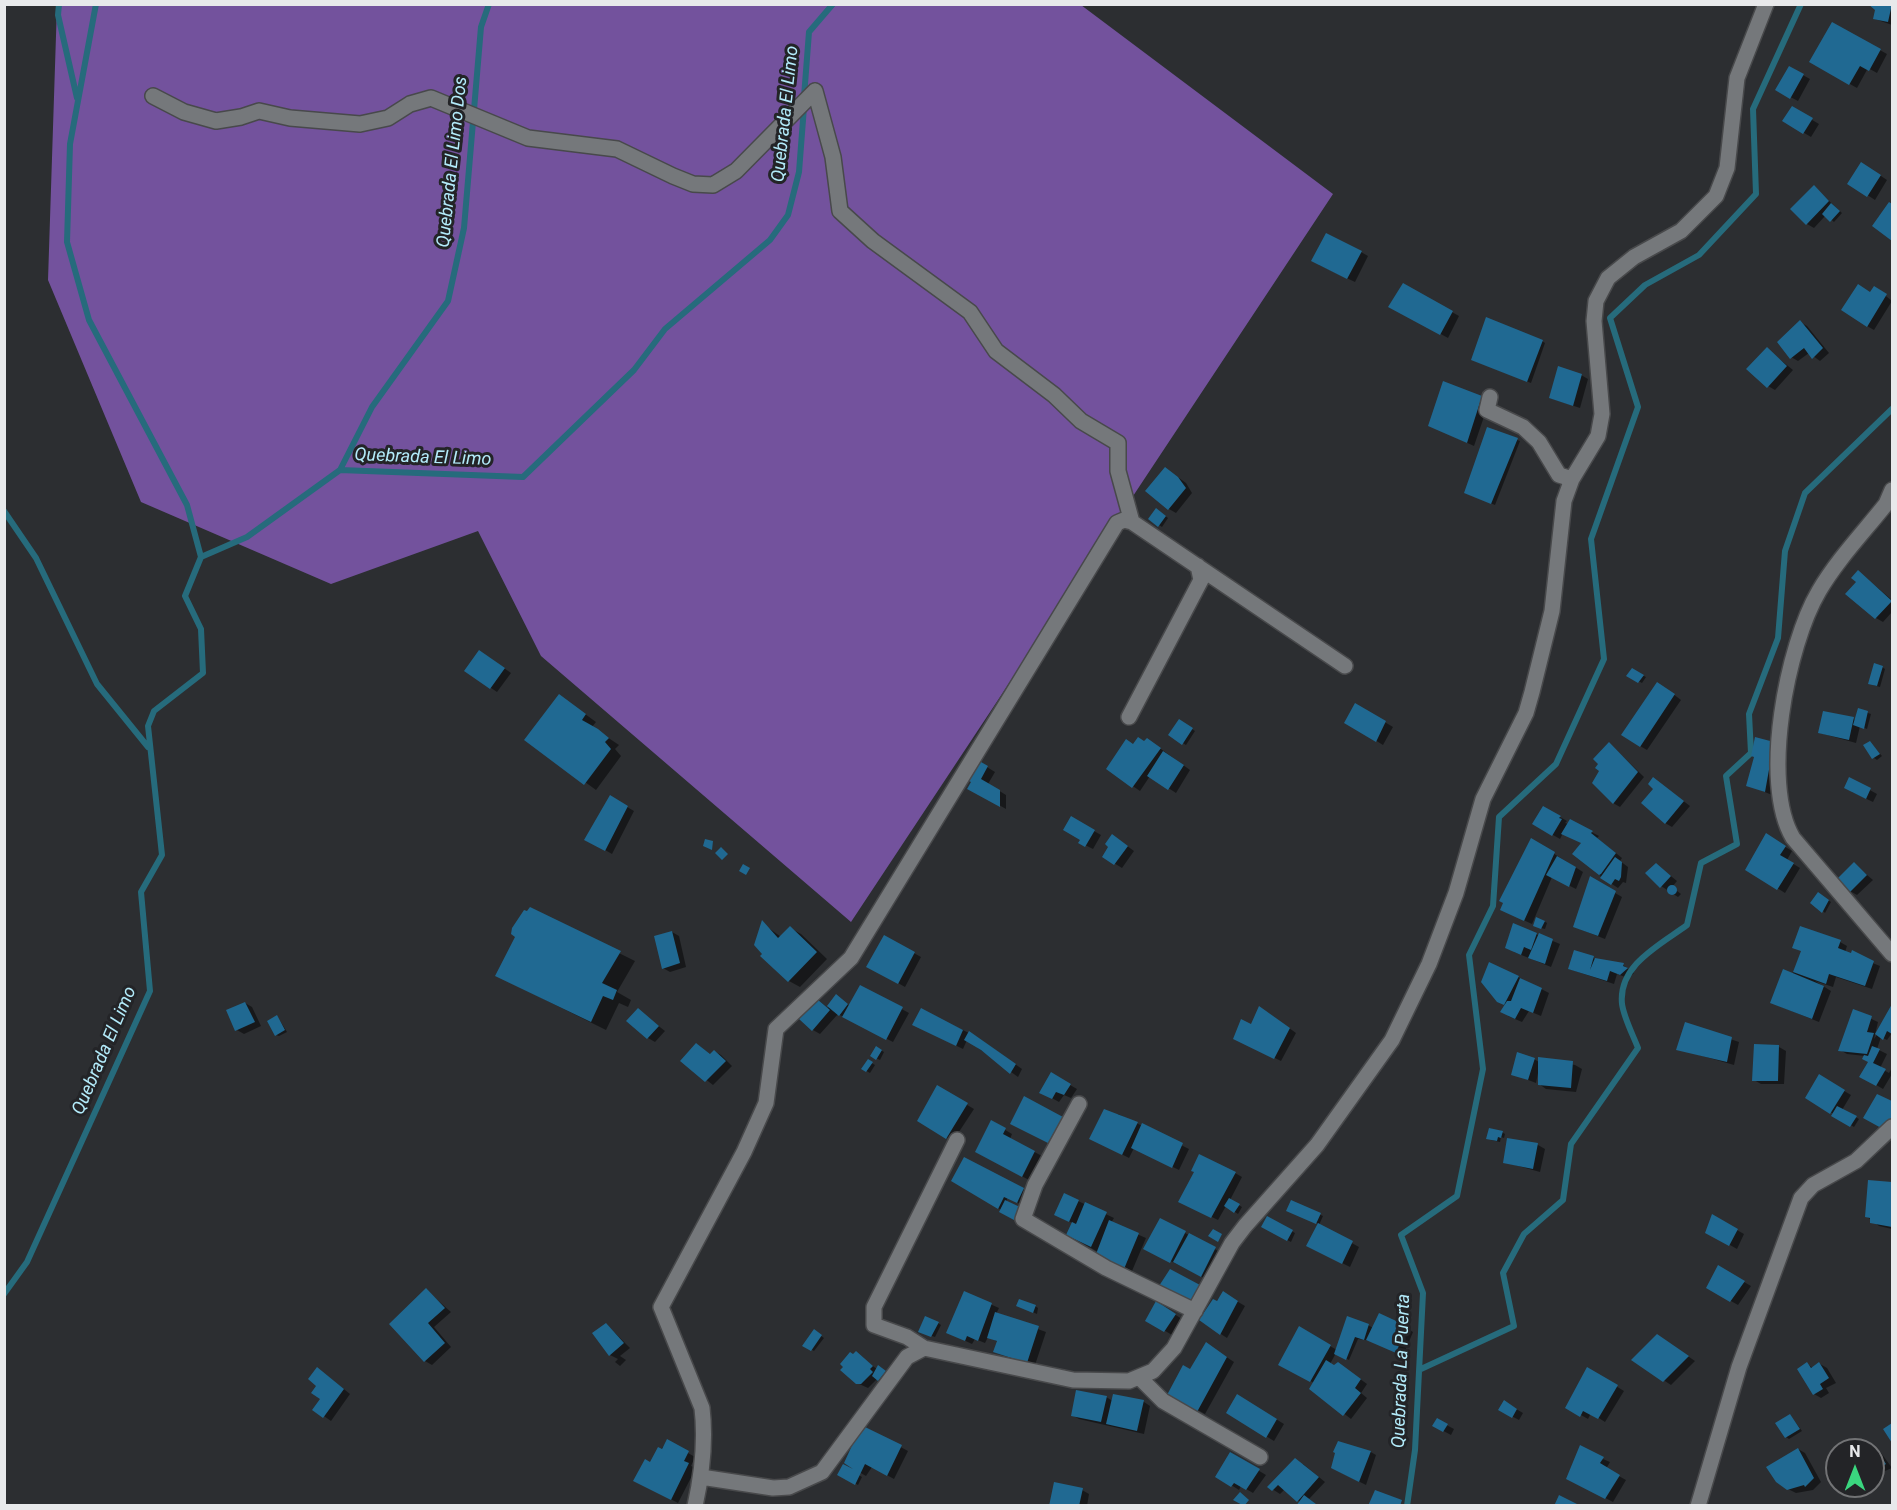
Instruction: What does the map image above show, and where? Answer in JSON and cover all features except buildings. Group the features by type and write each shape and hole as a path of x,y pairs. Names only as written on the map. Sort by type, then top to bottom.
{"street":[{"path":"957,1140 874,1307 874,1326 907,1337 924,1348 1072,1380 1112,1382 1140,1378 1164,1362 1245,1226 1317,1145 1380,1059 1429,964 1456,893 1483,799 1526,713 1552,611 1561,514 1572,479 1598,436 1602,414 1594,321 1596,301 1602,285 1634,257 1681,231 1716,196 1727,168 1737,78 1766,4"},
{"path":"153,96 184,112 216,121 259,111 290,118 360,124 388,118 410,104 432,98 528,138 616,149 693,184 713,186 736,171 815,90 833,157 840,211 873,241 970,312 996,351 1054,395 1081,421 1118,443 1118,471 1132,522"},
{"path":"1490,397 1487,410 1523,427 1539,442 1559,475 1572,479"},
{"path":"1893,490 1886,504 1819,590 1806,615 1790,667 1779,742 1778,781 1784,820 1793,838 1893,954"},
{"path":"694,1506 701,1477 704,1425 702,1408 661,1307 744,1152 766,1103 776,1029 851,958 1117,523 1124,520 1132,522 1345,666"},
{"path":"1130,717 1201,580 1198,566"},
{"path":"1079,1104 1035,1185 1023,1219 1106,1268 1195,1311"},
{"path":"1698,1506 1739,1367 1801,1198 1813,1185 1856,1161 1893,1127"},
{"path":"701,1477 773,1488 789,1487 822,1472 907,1357 924,1348"},
{"path":"1140,1378 1153,1394 1260,1457"}],"shaded area":[{"path":"57,5 1081,5 1333,194 851,922 541,656 478,531 331,584 141,502 48,280"}],"waterway":[{"path":"59,4 58,15 77,98"},
{"path":"96,4 70,144 67,242 89,320 187,505 201,557"},
{"name":"Quebrada El Limo Dos","path":"340,470 372,407 448,301 464,228 481,27 489,4"},
{"name":"Quebrada El Limo","path":"804,97 809,32 833,4"},
{"name":"Quebrada La Puerta","path":"1407,1506 1415,1450 1423,1293 1401,1235 1457,1196 1483,1069 1469,955 1493,906 1499,817 1556,764 1604,659 1591,539 1638,407 1610,318 1645,285 1699,255 1756,194 1753,109 1801,4"},
{"name":"Quebrada El Limo","path":"4,1294 27,1262 150,991 141,892 162,855 148,726 154,711 203,673 201,629 185,596 201,557 247,537 340,470 523,477 634,370 665,329 770,240 788,215 799,172 804,107"},
{"path":"1421,1369 1514,1326 1503,1273 1524,1234 1563,1200 1571,1144 1638,1048 1622,1004 1627,978 1643,957 1687,925 1701,863 1737,844 1726,776 1751,753 1749,714 1778,638 1785,551 1805,493 1892,409"},
{"path":"4,511 36,558 97,684 148,747"}]}
